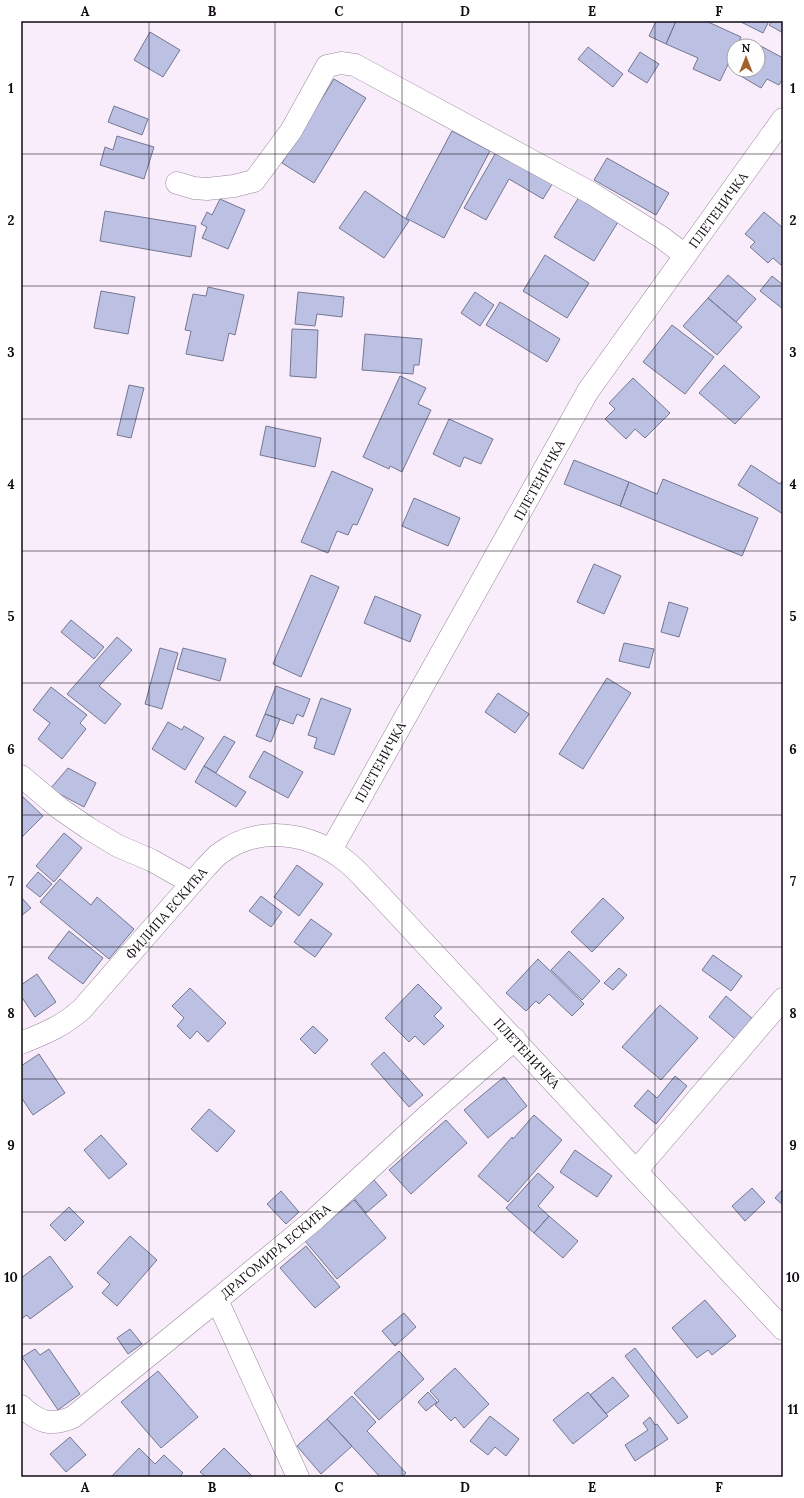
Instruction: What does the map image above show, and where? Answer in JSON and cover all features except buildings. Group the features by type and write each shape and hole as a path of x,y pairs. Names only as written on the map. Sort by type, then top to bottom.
{"street":[{"path":"177,183 194,188 207,189 234,186 254,180 291,131 327,66 341,63 355,65 591,194 661,237 685,256"},
{"name":"ПЛЕТЕНИЧКА","path":"783,119 588,391 331,850 347,862 378,892 465,988 783,1329"},
{"path":"21,776 58,808 88,828 118,846 151,860 192,883"},
{"name":"ФИЛИПА ЕСКИЋА","path":"21,1043 58,1028 82,1009 206,867 220,854 234,845 251,838 268,835 284,835 303,838 331,850"},
{"path":"636,1171 783,999"},
{"name":"ДРАГОМИРА ЕСКИЋА","path":"21,1406 34,1417 44,1422 63,1422 73,1418 314,1219 427,1116 515,1040"},
{"path":"217,1300 298,1477"}]}
